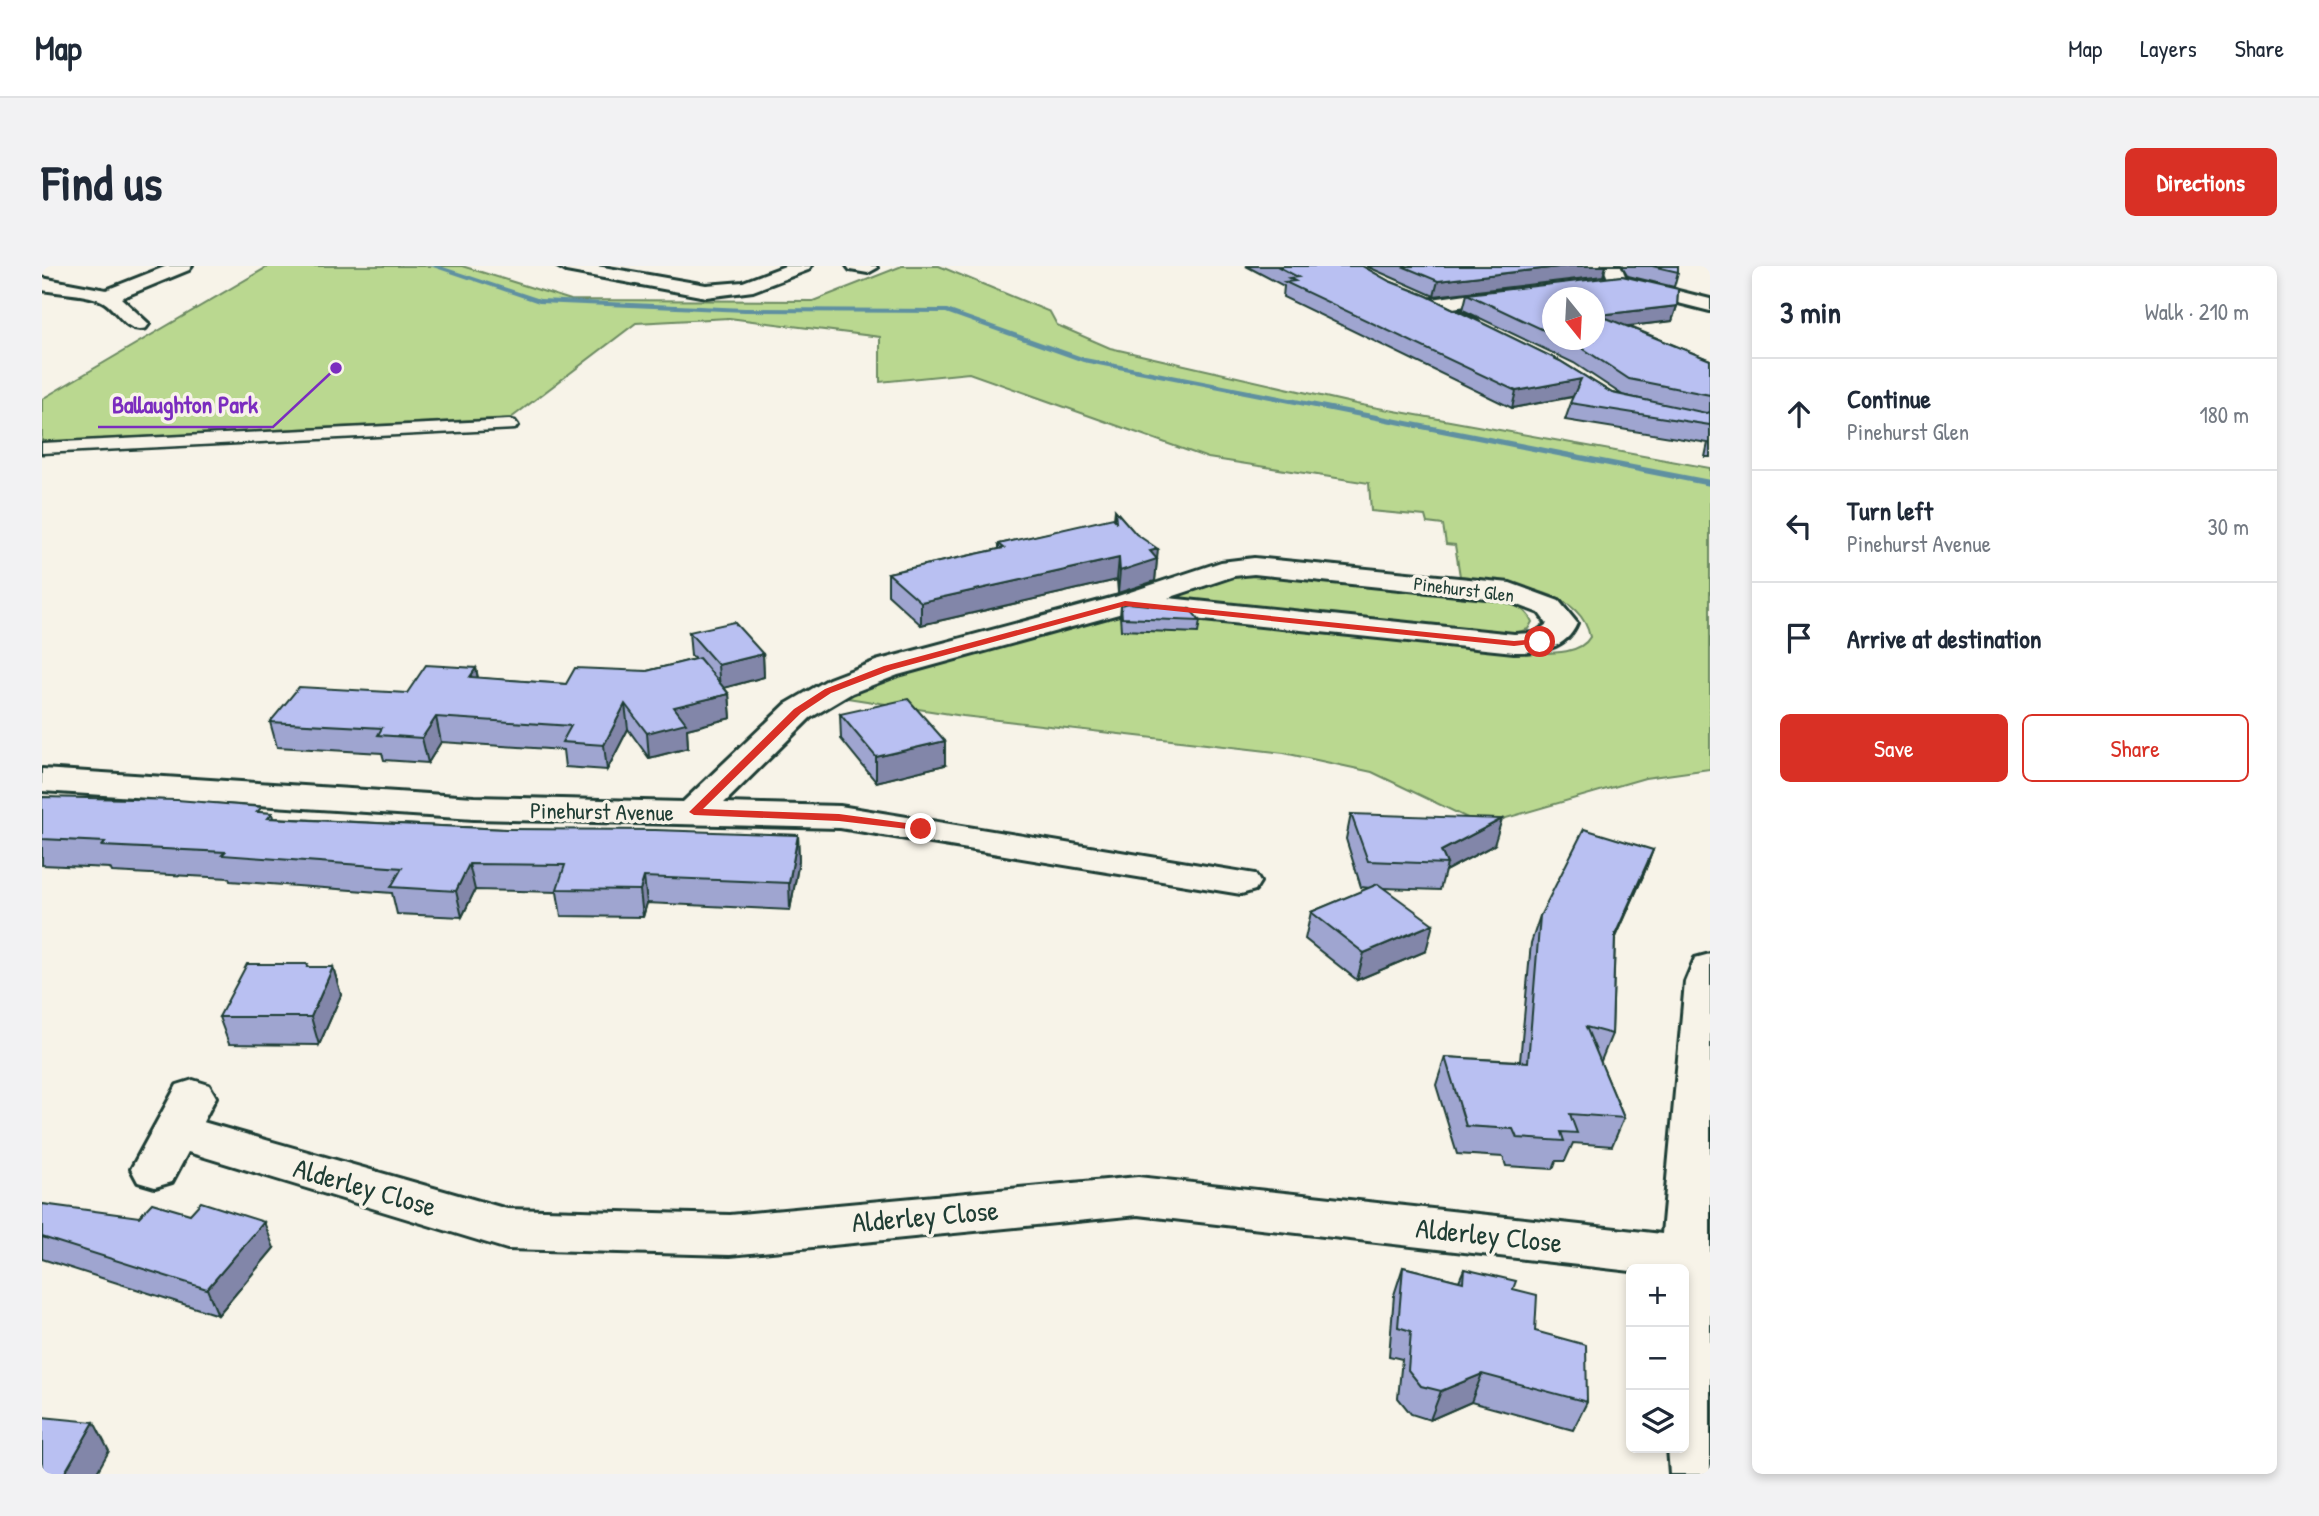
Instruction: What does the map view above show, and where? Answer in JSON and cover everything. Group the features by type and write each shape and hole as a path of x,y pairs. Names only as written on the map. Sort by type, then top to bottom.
{"street":[{"path":"108,296 183,266"},
{"path":"566,266 717,295 748,295 763,290 746,287 803,266"},
{"path":"1591,285 1615,274 1710,305"},
{"path":"42,284 108,296 139,324"},
{"path":"1480,329 1425,302 1538,290"},
{"name":"Pinehurst Glen","path":"694,812 798,711 828,691 887,668 1125,603 1223,570 1254,566 1510,593 1549,607 1562,623 1559,632 1552,638 1540,642 1514,643 1125,603"},
{"name":"Pinehurst Avenue","path":"42,780 474,808 791,814 879,822 1241,881"},
{"path":"1699,1474 1686,1257 1706,982 1710,968"},
{"name":"Alderley Close","path":"174,1132 507,1229 730,1235 1139,1196 1686,1257"}],"lane":[{"path":"42,448 509,425"}],"green space":[{"path":"269,266 462,266 571,300 813,301 902,266 939,266 1050,312 1057,325 1110,348 1356,404 1710,468 1710,769 1645,778 1482,825 1372,772 1284,753 963,716 841,697 883,678 1132,612 1531,653 1572,650 1590,637 1584,620 1558,598 1522,588 1469,582 1468,577 1460,576 1455,545 1446,544 1443,525 1427,523 1425,516 1371,511 1369,483 1208,458 969,373 880,382 880,337 729,318 636,323 511,418 42,442 42,399"},
{"path":"1244,574 1491,599 1520,608 1532,622 1528,629 1510,635 1186,601 1180,597 1184,593"}],"building":[{"path":"1277,266 1362,266 1560,361 1612,393 1710,412 1710,425 1570,403 1581,379 1516,391 1285,282 1295,281 1289,278 1298,277"},
{"path":"1402,266 1567,266 1438,281"},
{"path":"1652,266 1678,266 1678,272"},
{"path":"1622,276 1678,289 1677,306 1605,314 1605,287 1542,287 1542,329 1467,294"},
{"path":"1605,317 1710,360 1710,395 1629,379 1585,350 1605,350"},
{"path":"1115,510 1136,534 1158,549 1150,551 1157,559 1120,571 1119,558 921,602 888,573 1004,548 999,544 1113,518 1116,521"},
{"path":"1128,603 1190,609 1200,621 1122,618 1121,605"},
{"path":"734,622 763,654 718,665 689,632"},
{"path":"699,658 729,694 674,707 686,723 647,733 625,704 604,745 562,742 571,726 436,717 422,738 378,735 382,728 270,722 299,687 407,693 426,665 476,668 470,677 566,684 575,668 647,671"},
{"path":"908,699 945,741 876,757 840,714"},
{"path":"42,797 177,800 262,807 257,812 272,813 268,818 505,829 798,835 789,883 644,877 640,890 557,889 565,865 469,864 456,891 391,887 402,868 222,855 225,852 102,846 105,842 42,839"},
{"path":"1351,814 1502,819 1441,851 1447,864 1368,861"},
{"path":"1584,829 1653,850 1615,935 1612,1034 1586,1027 1624,1118 1570,1114 1577,1133 1561,1132 1564,1141 1517,1138 1513,1129 1466,1126 1445,1057 1528,1062 1540,916"},
{"path":"1378,884 1433,924 1364,953 1311,912"},
{"path":"247,964 308,964 307,967 333,967 311,1017 219,1017"},
{"path":"201,1202 264,1222 207,1289 42,1237 42,1204 139,1217 152,1203 190,1214"},
{"path":"1403,1267 1463,1282 1464,1269 1516,1281 1513,1289 1537,1295 1535,1331 1586,1345 1587,1402 1482,1374 1441,1391 1421,1386 1408,1370 1411,1331 1398,1327"},
{"path":"42,1417 94,1422 64,1474 42,1474"}],"waterway":[{"path":"433,266 539,301 745,310 947,311 1083,360 1710,483"}],"place":[{"name":"Ballaughton Park","path":"336,368"}],"route":[{"path":"921,829 839,817 694,812 798,711 828,691 870,673 1125,603 1514,643 1540,642"}]}
